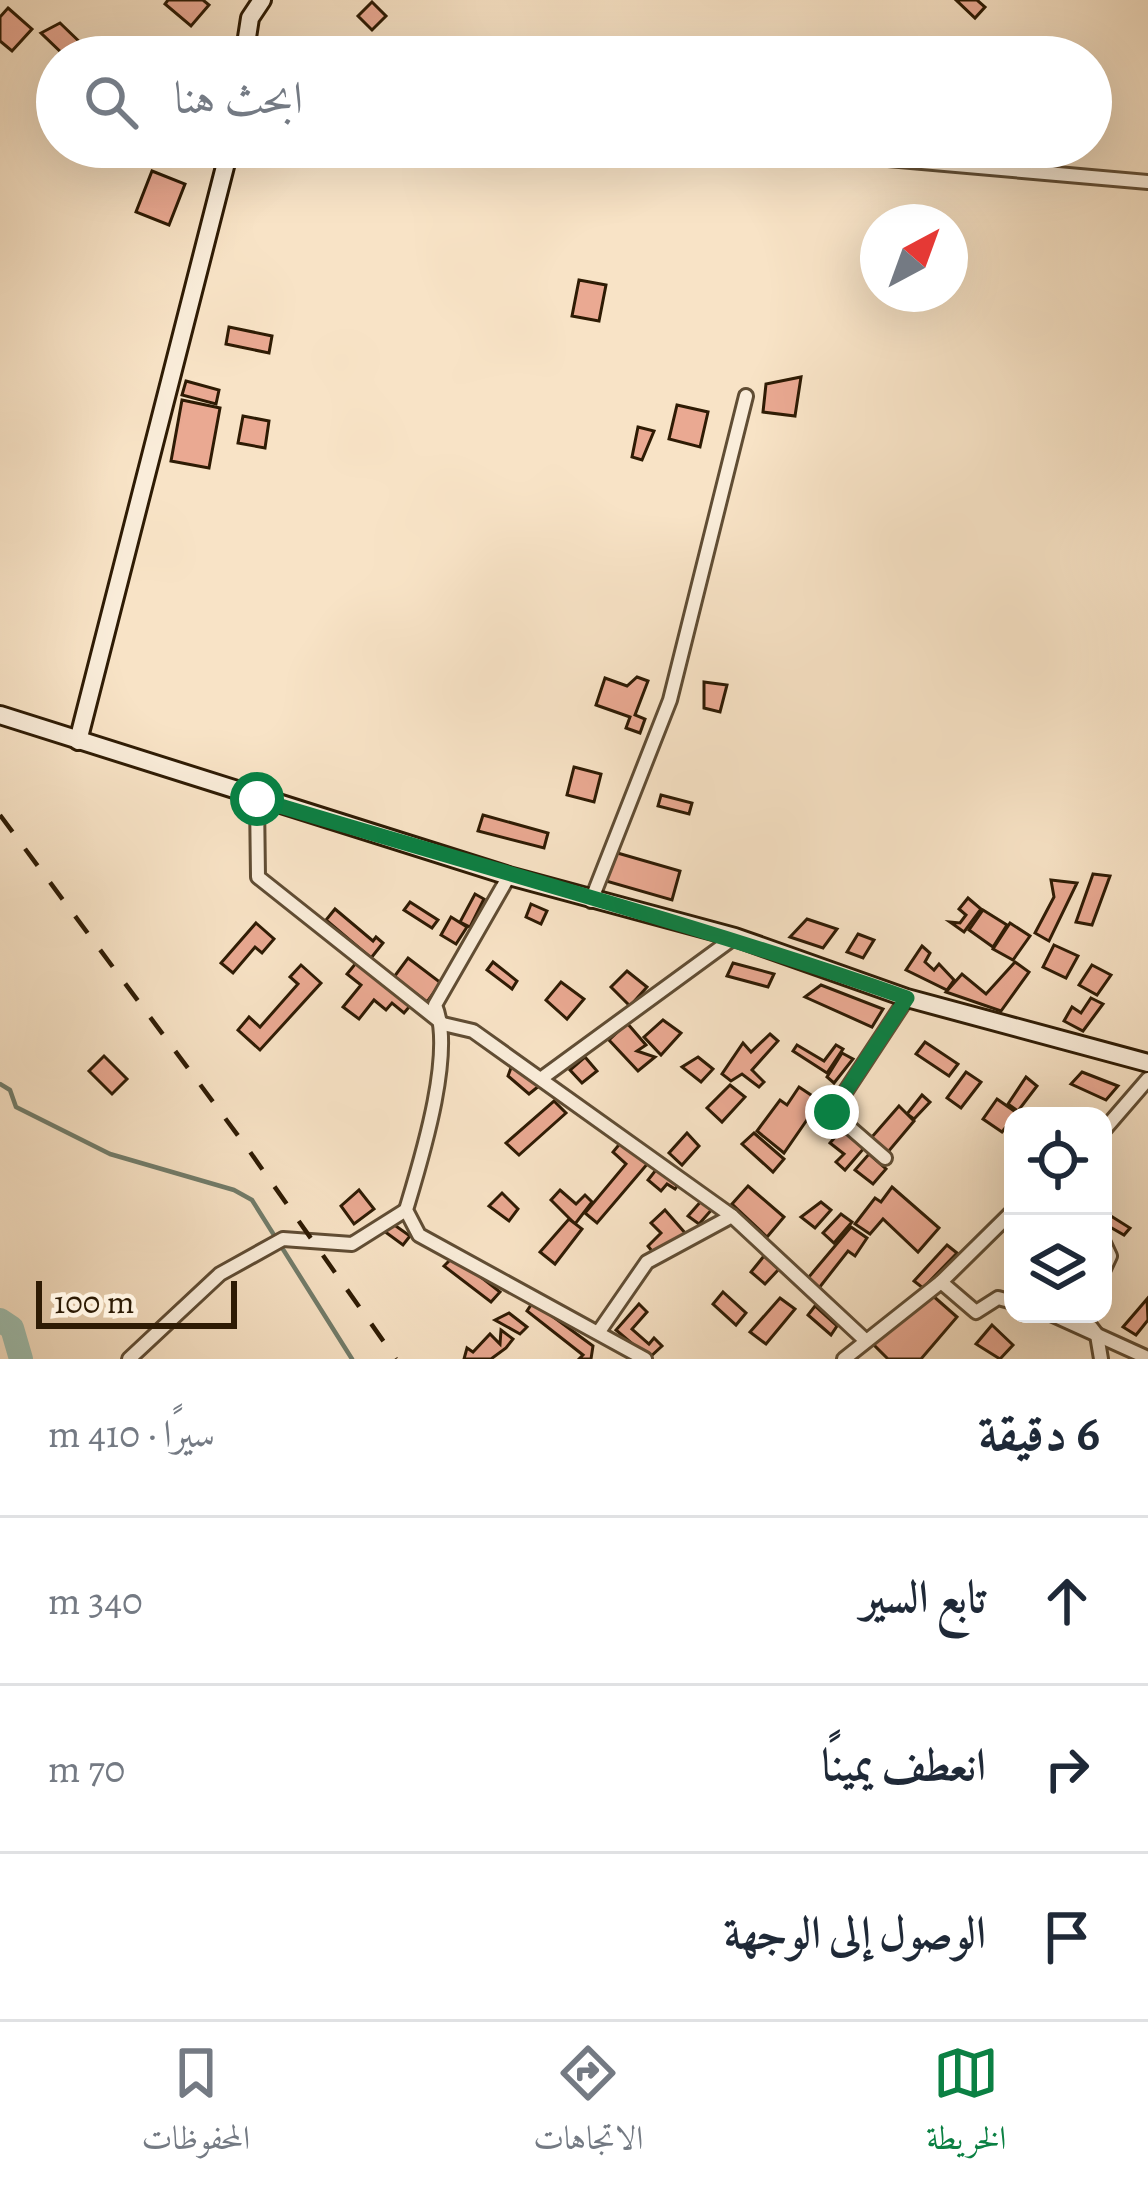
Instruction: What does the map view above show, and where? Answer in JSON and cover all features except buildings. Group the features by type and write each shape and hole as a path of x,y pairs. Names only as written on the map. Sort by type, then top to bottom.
{"main road":[{"path":"247,36 250,18 262,0"},
{"path":"77,741 226,168"},
{"path":"0,715 591,901 735,938 907,998 1148,1064"}],"street":[{"path":"989,168 1148,182"},
{"path":"591,901 670,700 746,396"},
{"path":"257,799 258,877 443,1024 472,1031 732,1216 864,1339"},
{"path":"129,1359 220,1274 279,1241 352,1244 406,1210 433,1122 443,1024 435,1005 509,876"},
{"path":"542,1078 735,938"},
{"path":"885,1158 832,1112 907,998"},
{"path":"1112,1121 1148,1079"},
{"path":"406,1210 419,1235 431,1243 478,1263 645,1359"},
{"path":"844,1359 940,1282 1009,1215"},
{"path":"600,1330 647,1262 732,1216"},
{"path":"940,1282 976,1312 998,1298 1004,1300"},
{"path":"1071,1323 1148,1358"},
{"path":"1088,1323 1097,1335 1101,1359"}],"waterway":[{"path":"0,1084 10,1090 16,1107 110,1154 234,1190 252,1200 352,1359"},
{"path":"0,1320 12,1328 21,1359"}],"railway":[{"path":"0,815 248,1149 396,1359"}],"route":[{"path":"257,799 591,901 735,938 907,998 832,1112"}]}
